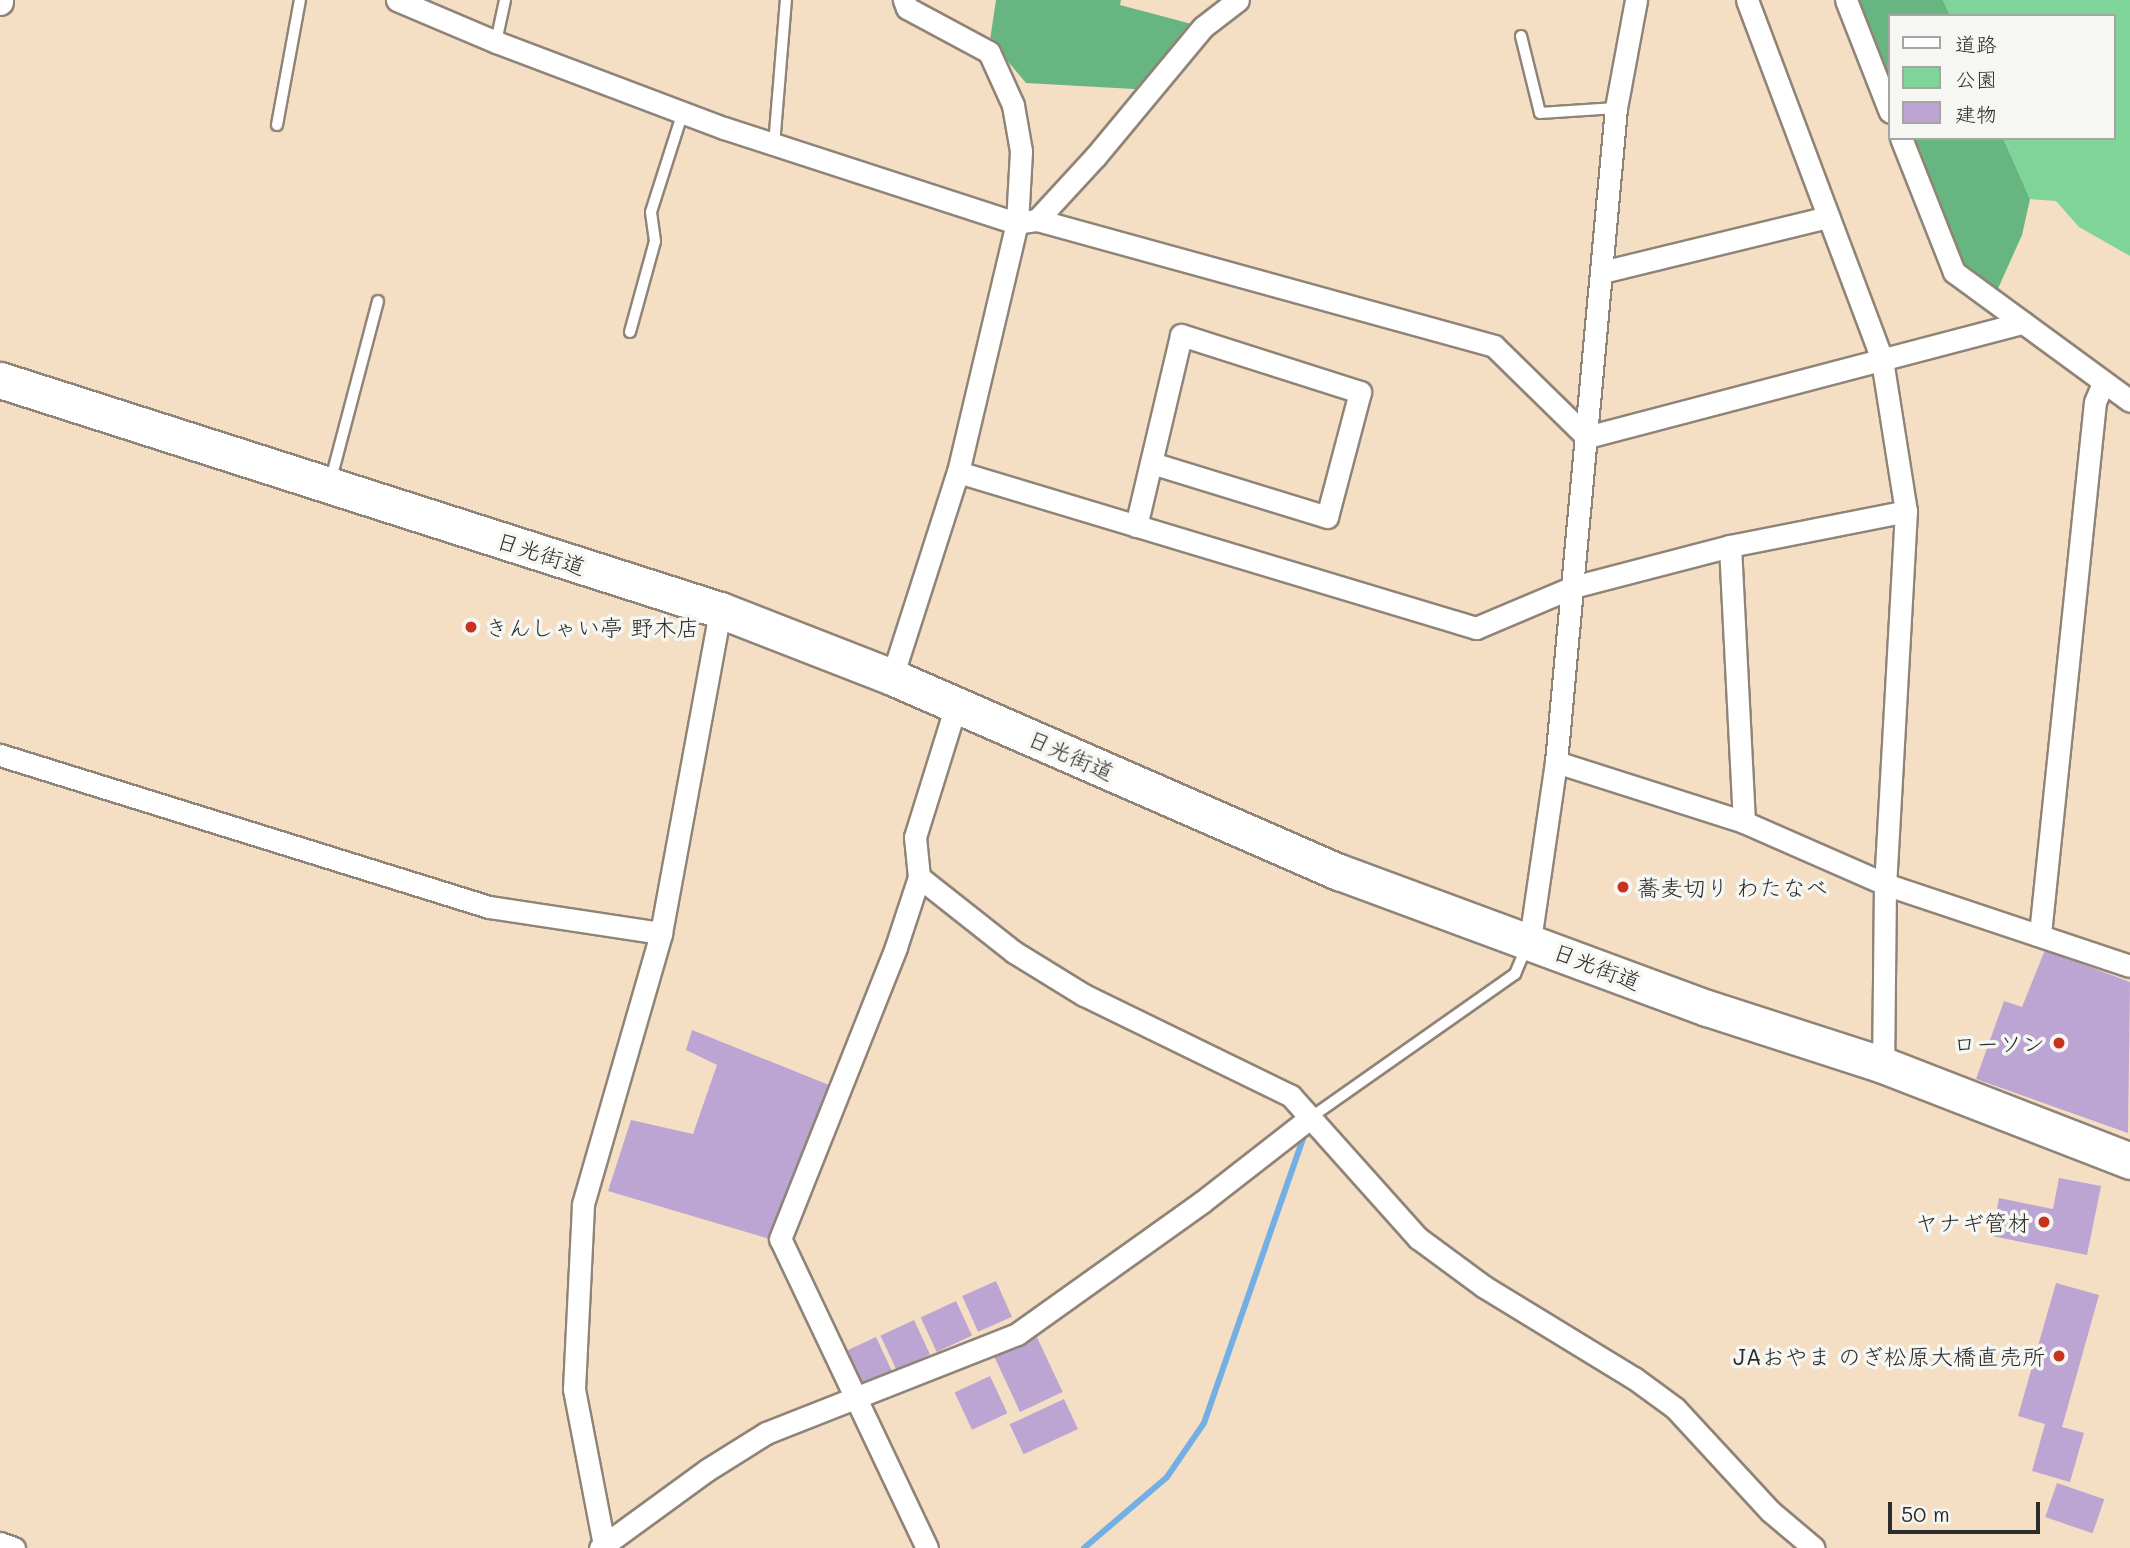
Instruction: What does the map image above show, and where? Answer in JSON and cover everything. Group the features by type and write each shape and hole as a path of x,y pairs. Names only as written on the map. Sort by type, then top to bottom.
{"highway":[{"name":"日光街道","path":"0,380 720,610 892,677 1339,872 1530,940 1707,1008 1883,1065 2130,1161"}],"street":[{"path":"397,0 495,42 774,145 1027,222 1494,346 1587,437"},
{"path":"892,677 958,472 1027,222 1021,151 1013,105 989,52 907,8 904,0"},
{"path":"1027,222 1095,157 1203,27 1238,0"},
{"path":"1530,940 1556,762 1616,108 1636,0"},
{"path":"1747,0 1882,360 1906,511 1885,884 1883,1065"},
{"path":"1846,0 1888,107"},
{"path":"1902,140 1954,272 2130,401"},
{"path":"1602,272 1828,217"},
{"path":"1587,437 2023,323"},
{"path":"1136,526 1181,335 1360,392 1327,517 1151,463"},
{"path":"2040,934 2095,402 2104,383"},
{"path":"958,472 1476,628 1573,587 1730,546 1906,511"},
{"path":"1730,546 1744,822"},
{"path":"720,610 661,933 583,1204 575,1389 602,1547 707,1470 766,1433 1017,1334 1202,1202 1310,1118"},
{"path":"926,1548 857,1397 780,1239 896,947 919,877 915,837 956,705"},
{"path":"0,755 489,907 661,933"},
{"path":"1556,762 1744,822 1885,884 2130,966"},
{"path":"919,877 1014,952 1084,995 1291,1096 1418,1238 1483,1286 1634,1378 1675,1408 1770,1511 1814,1548"},
{"path":"0,1543 14,1548"}],"lane":[{"path":"277,125 300,0"},
{"path":"495,42 505,0"},
{"path":"774,145 786,0"},
{"path":"1521,36 1540,113 1616,108"},
{"path":"630,332 655,241 651,212 683,112"},
{"path":"330,485 378,301"},
{"path":"1310,1118 1515,974 1530,940"}],"green space":[{"path":"996,0 1121,0 1120,5 1203,27 1152,90 1026,83 990,40"},
{"path":"1846,0 1943,0 1949,14 1888,14 1888,107"},
{"path":"1943,0 2130,0 2130,256 2079,227 2056,201 2030,199 2004,140 2116,140 2116,14 1949,14"},
{"path":"1902,140 2004,140 2030,199 2022,235 1996,293 1954,272"}],"building":[{"name":"ローソン","path":"2045,950 2130,982 2128,1133 1976,1079 2004,1001 2022,1007"},
{"path":"692,1030 829,1085 773,1240 608,1191 631,1120 693,1134 717,1065 686,1050"},
{"name":"ヤナギ管材","path":"2059,1178 2101,1186 2087,1255 1992,1236 1999,1198 2053,1209"},
{"path":"996,1281 1012,1317 978,1332 962,1296"},
{"name":"JAおやま のぎ松原大橋直売所","path":"2056,1283 2099,1295 2062,1427 2084,1433 2070,1482 2032,1471 2045,1424 2018,1416"},
{"path":"956,1301 972,1335 937,1352 921,1317"},
{"path":"914,1320 930,1354 897,1370 880,1336"},
{"path":"1036,1335 1063,1392 1020,1412 993,1355"},
{"path":"876,1337 892,1371 863,1385 847,1351"},
{"path":"990,1376 1007,1413 972,1430 955,1392"},
{"path":"1064,1399 1078,1429 1024,1454 1010,1424"},
{"path":"2057,1483 2104,1499 2093,1533 2045,1517"}],"waterway":[{"path":"1084,1548 1167,1477 1204,1423 1306,1130"}],"place":[{"name":"きんしゃい亭 野木店","path":"471,627"},
{"name":"蕎麦切り わたなべ","path":"1623,887"},
{"name":"ローソン","path":"2059,1043"},
{"name":"ヤナギ管材","path":"2044,1222"},
{"name":"JAおやま のぎ松原大橋直売所","path":"2059,1356"}]}
